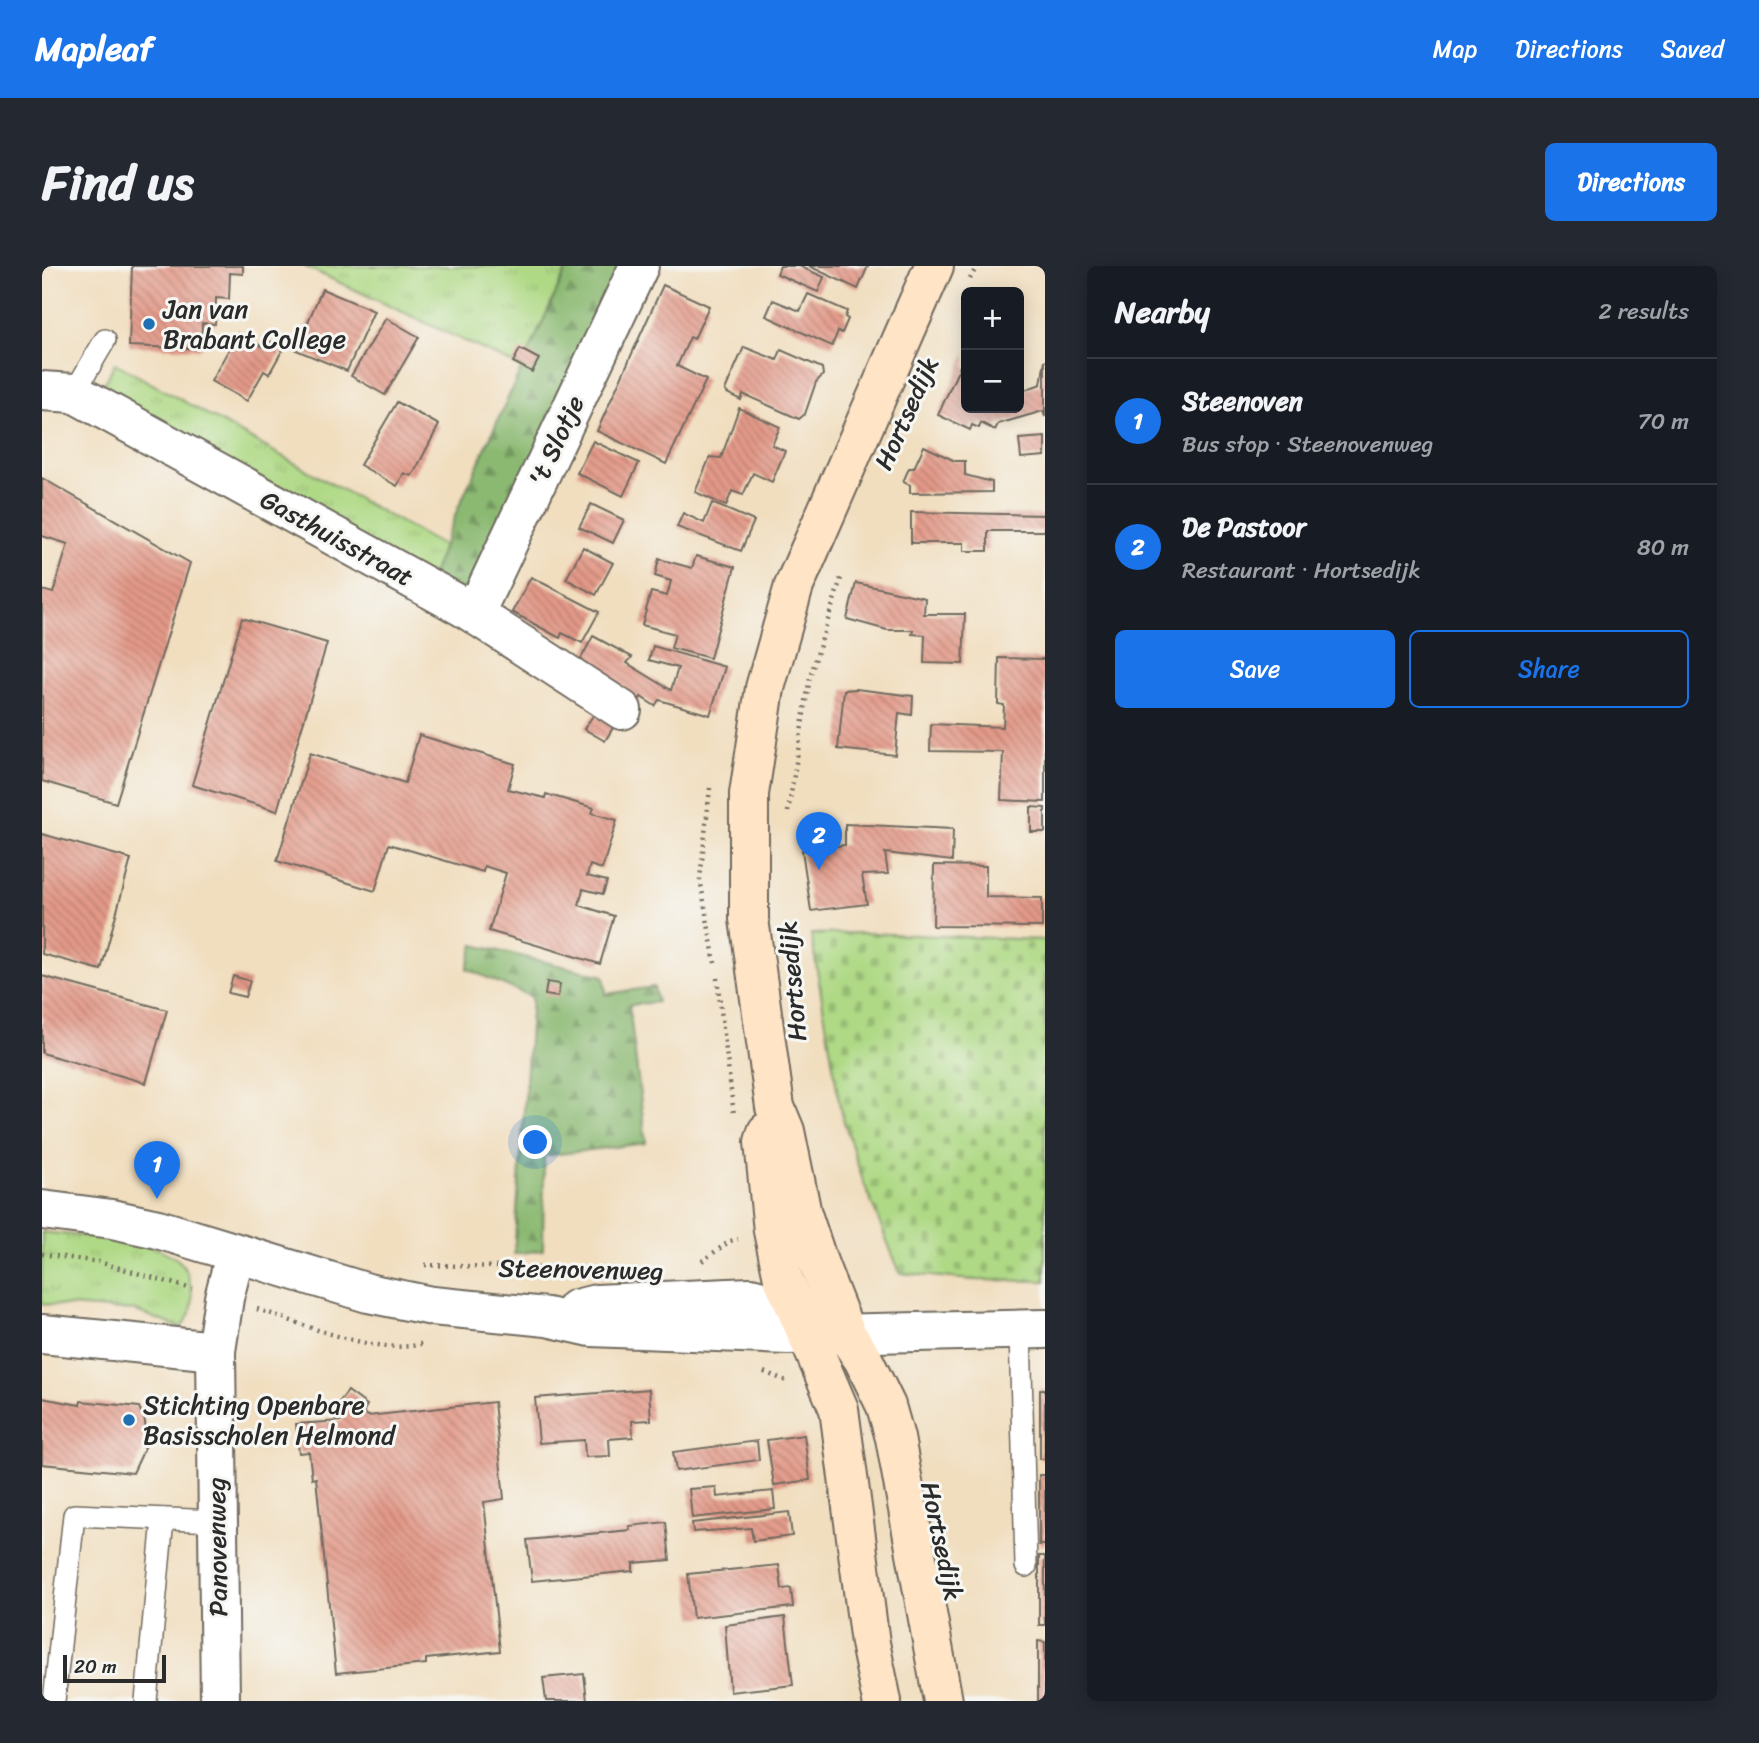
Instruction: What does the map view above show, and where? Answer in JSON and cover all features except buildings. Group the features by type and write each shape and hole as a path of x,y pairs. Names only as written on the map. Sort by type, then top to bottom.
{"street":[{"name":"'t Slotje","path":"465,608 482,598 639,266"},
{"name":"Hortsedijk","path":"934,266 794,586 765,688 749,794 749,919 775,1107 785,1131 802,1214 846,1334 863,1359 880,1394 895,1438 943,1701"},
{"name":"Gasthuisstraat","path":"58,392 465,608 622,710"},
{"name":"Hortsedijk","path":"775,1107 764,1142 783,1278 839,1409 870,1643 883,1701"},
{"name":"Steenovenweg","path":"42,1210 112,1219 158,1229 235,1255 368,1293 432,1306 547,1317 596,1304 751,1297 802,1322 846,1334 1033,1329"},
{"name":"Panovenweg","path":"220,1701 216,1351 224,1298 235,1255"},
{"path":"42,1334 216,1351"}],"lane":[{"path":"58,392 105,340"},
{"path":"1026,1566 1033,1329"},
{"path":"54,1701 74,1515 216,1521"},
{"path":"146,1701 163,1519"}],"path":[{"path":"966,287 977,266"},
{"path":"786,823 810,677 843,572"},
{"name":"Steenovenweg","path":"699,1263 730,1241 749,1236 776,1237"},
{"name":"Steenovenweg","path":"421,1265 589,1270"}],"green space":[{"path":"304,266 568,266 522,368"},
{"path":"568,266 622,266 475,594 430,580 459,506"},
{"path":"115,363 443,546 430,580 102,388"},
{"path":"864,933 1045,940 1045,1281 972,1280 900,1273 863,1181 841,1112 811,934"},
{"path":"474,945 604,976 606,994 654,987 657,1002 629,1005 646,1143 544,1156 543,1250 514,1254 532,997 467,969"},
{"path":"42,1232 132,1242 165,1252 186,1269 193,1300 187,1319 181,1328 136,1311 42,1304"}],"place":[{"name":"Jan van Brabant College","path":"149,324"},
{"name":"De Pastoor","path":"819,870"},
{"name":"Steenoven","path":"157,1199"},
{"name":"Stichting Openbare Basisscholen Helmond","path":"129,1420"}]}
